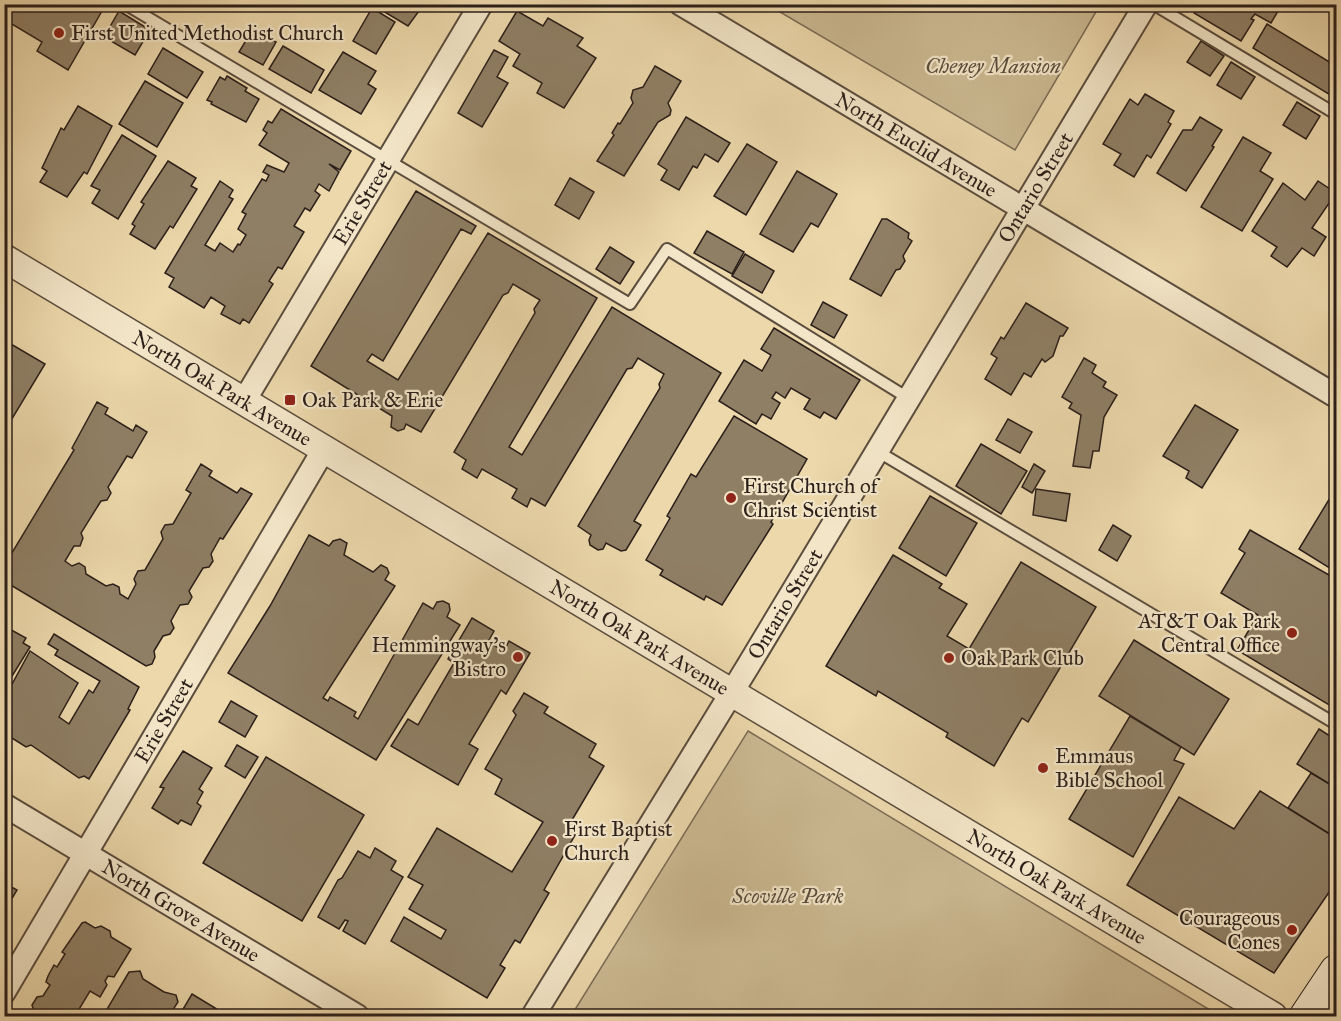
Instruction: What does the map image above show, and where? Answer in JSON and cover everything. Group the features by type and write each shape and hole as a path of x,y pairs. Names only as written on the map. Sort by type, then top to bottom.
{"main road":[{"path":"1306,1017 1336,971"}],"street":[{"name":"Erie Street","path":"244,401 481,4"},
{"name":"North Euclid Avenue","path":"681,4 1336,396"},
{"name":"Ontario Street","path":"533,1017 732,693 1146,4"},
{"name":"North Oak Park Avenue","path":"4,258 1273,1017"},
{"name":"Erie Street","path":"4,992 324,449"},
{"name":"North Grove Avenue","path":"4,805 357,1017"}],"lane":[{"path":"125,4 630,304 666,249 908,398"},
{"path":"1153,4 1336,114"},
{"path":"877,451 1336,724"}],"green space":[{"name":"Cheney Mansion","path":"768,5 1100,5 1015,150"},
{"name":"Scoville Park","path":"748,731 1220,1016 571,1016"}],"building":[{"name":"First United Methodist Church","path":"4,4 106,4 68,70 37,51 42,42 7,21 4,25"},
{"path":"373,4 424,4 408,26 373,5"},
{"path":"1199,4 1278,4 1281,6 1271,23 1255,14 1251,19 1254,20 1241,41 1194,13"},
{"path":"372,8 395,22 376,54 353,41"},
{"path":"119,11 150,30 135,55 104,37"},
{"path":"517,11 543,26 548,18 583,38 577,46 596,58 564,108 537,93 542,83 513,66 520,54 499,41"},
{"path":"1267,24 1336,66 1336,89 1332,96 1253,48"},
{"path":"253,29 276,42 263,65 239,52"},
{"path":"1201,41 1224,56 1210,76 1187,62"},
{"path":"283,46 324,70 311,93 269,69"},
{"path":"163,48 203,72 187,98 148,74"},
{"path":"494,50 508,57 497,77 508,83 482,127 458,113"},
{"path":"343,52 376,71 368,84 376,89 361,114 319,90"},
{"path":"1231,62 1255,77 1241,99 1217,85"},
{"path":"655,66 681,81 668,103 671,110 670,115 658,122 624,176 597,161 614,135 612,133 618,123 620,124 633,103 631,98 633,90 643,87"},
{"path":"227,76 247,88 245,91 259,99 246,122 207,100 220,77 225,80"},
{"path":"145,81 183,103 157,147 119,124"},
{"path":"1145,94 1174,111 1168,122 1171,124 1151,158 1147,155 1134,177 1114,165 1121,154 1103,144 1130,99 1138,105"},
{"path":"1297,102 1320,116 1306,139 1283,125"},
{"path":"78,106 112,126 87,174 84,172 67,197 40,182 47,171 42,168 61,128 64,130"},
{"path":"281,109 351,151 340,170 329,164 339,172 329,191 319,184 315,191 320,195 310,211 305,208 294,226 304,232 282,269 278,267 269,281 273,284 249,323 243,319 240,324 221,314 225,306 211,297 204,308 169,287 174,278 165,273 220,181 233,190 229,197 233,199 205,245 215,251 220,243 233,252 238,244 240,245 246,235 238,229 246,214 242,212 262,179 266,181 269,175 263,172 267,165 284,172 289,163 259,145 267,133 263,130 268,121 272,123"},
{"path":"686,117 730,143 718,162 705,154 697,168 693,166 679,190 661,180 667,170 658,164"},
{"path":"1200,117 1222,130 1186,191 1157,173 1183,130 1192,130"},
{"path":"122,135 156,156 118,219 92,203 100,190 91,186"},
{"path":"1243,137 1271,153 1260,171 1273,179 1242,231 1201,207"},
{"path":"747,144 777,162 746,215 714,196"},
{"path":"168,161 196,178 191,186 197,189 173,228 170,226 155,249 130,234 135,226 132,224 144,204 141,202"},
{"path":"797,171 837,194 818,227 811,223 793,252 760,234"},
{"path":"570,178 594,192 579,219 555,205"},
{"path":"1318,181 1336,193 1312,228 1326,237 1314,256 1302,248 1287,267 1271,256 1277,247 1252,231 1283,183 1305,200"},
{"path":"416,191 476,226 471,234 461,229 383,361 372,354 367,361 398,380 488,233 597,298 509,447 522,455 612,307 721,373 634,521 641,525 626,550 621,551 606,543 603,549 598,550 590,545 591,535 578,526 660,388 659,384 664,374 638,358 632,368 627,369 545,506 531,498 527,507 512,498 517,489 482,469 477,478 462,469 466,460 454,452 535,313 534,309 540,300 513,284 508,293 503,295 421,432 406,424 404,429 398,431 391,427 392,416 311,366"},
{"path":"882,219 887,219 909,233 908,238 912,241 903,256 905,261 900,269 896,270 881,296 850,279"},
{"path":"707,231 744,252 732,274 694,253"},
{"path":"610,247 634,262 620,284 596,269"},
{"path":"745,254 774,271 762,293 732,276"},
{"path":"823,302 847,315 834,338 811,325"},
{"path":"1026,303 1068,328 1063,336 1060,336 1053,356 1045,362 1042,359 1031,377 1024,373 1011,395 985,379 997,358 991,354 1001,337 1004,339"},
{"path":"774,328 860,380 836,419 824,412 820,418 804,409 810,399 791,388 785,398 776,392 772,398 780,403 771,419 762,414 756,424 719,401 744,360 762,371 771,355 761,349"},
{"path":"4,340 45,364 4,432"},
{"path":"1084,358 1096,365 1092,373 1106,382 1103,387 1117,395 1104,417 1099,451 1093,451 1090,468 1073,466 1081,415 1069,408 1072,403 1062,397"},
{"path":"97,402 108,408 105,414 133,431 136,425 147,432 132,458 127,456 108,487 111,493 107,500 101,501 81,533 83,538 80,546 74,546 65,561 72,566 79,563 85,567 86,574 106,586 113,584 119,587 120,594 128,599 136,584 134,579 138,571 145,570 163,539 161,532 165,525 173,524 191,493 186,490 201,464 212,471 209,476 237,493 241,488 252,494 223,539 220,538 211,554 213,561 209,567 203,568 189,591 192,597 188,604 180,605 171,621 174,628 170,634 163,636 154,651 155,657 152,664 146,666 4,581 4,566 74,450 72,448"},
{"path":"1195,405 1238,430 1202,488 1186,478 1189,471 1163,456"},
{"name":"First Church of Christ Scientist","path":"734,416 807,459 771,522 773,524 722,605 706,596 704,600 660,575 663,570 646,560 691,474 696,477"},
{"path":"1008,419 1032,432 1020,453 996,440"},
{"path":"981,444 1027,471 1001,514 956,486"},
{"path":"1034,464 1045,471 1032,493 1022,487"},
{"path":"1336,488 1336,572 1299,549"},
{"path":"1036,489 1070,494 1066,521 1033,515"},
{"path":"930,496 977,523 946,576 899,548"},
{"path":"1113,525 1131,536 1117,561 1099,550"},
{"name":"AT&T Oak Park Central Office","path":"1250,530 1336,579 1336,709 1237,650 1258,615 1221,593 1245,553 1239,549"},
{"path":"309,535 329,546 333,541 340,539 347,543 344,555 373,572 381,565 387,568 389,573 385,580 395,586 323,698 328,701 330,697 356,712 354,716 358,719 423,603 433,609 437,602 443,601 449,604 450,610 447,617 460,625 376,760 228,673 270,606"},
{"name":"Oak Park Club","path":"893,555 942,584 939,588 967,604 947,636 969,649 1021,562 1096,607 1028,722 1022,718 994,766 946,737 948,733 878,691 876,696 826,666"},
{"path":"472,618 494,631 488,642 504,651 509,641 530,653 506,694 501,690 469,744 478,749 458,785 391,746 408,719 418,725 454,663 448,659"},
{"path":"4,626 26,638 23,643 30,647 4,689"},
{"path":"54,634 139,687 128,709 130,710 89,779 84,776 79,778 31,745 26,747 4,733 4,699 30,651 78,683 59,717 69,724 89,690 93,693 100,681 55,655 58,650 48,644"},
{"path":"1134,640 1229,699 1194,755 1099,696"},
{"name":"First Baptist Church","path":"524,693 548,707 544,713 596,744 589,757 604,766 572,820 575,835 544,890 549,893 520,943 515,940 500,965 505,968 487,998 391,941 404,917 441,939 446,930 409,909 423,885 408,877 437,828 512,872 543,822 495,794 502,779 485,769 516,715 513,711"},
{"path":"231,701 257,716 245,737 219,722"},
{"path":"1130,716 1181,747 1174,760 1184,764 1133,857 1069,819"},
{"path":"1319,729 1336,740 1336,788 1297,764"},
{"path":"237,745 258,757 245,778 225,766"},
{"path":"183,751 212,768 199,789 203,792 197,803 201,806 191,825 181,820 178,824 152,808 164,788 160,787"},
{"path":"266,757 364,815 302,921 203,863"},
{"path":"1311,773 1336,788 1336,838 1288,808"},
{"path":"1260,791 1336,838 1336,882 1274,973 1127,885 1179,797 1234,829"},
{"path":"375,848 396,861 391,870 403,877 365,944 343,931 348,921 345,920 339,929 318,917 338,880 342,878 358,851 370,858"},
{"path":"4,883 17,890 4,912"},
{"path":"85,922 95,928 101,926 110,931 111,937 131,949 114,977 108,976 105,981 107,985 100,997 90,991 75,1016 31,1016 34,1011 32,1005 37,997 43,996 50,985 46,982 54,965 57,967 65,954 62,952"},
{"path":"140,971 143,979 164,992 176,995 178,1002 169,1016 103,1016 129,972"},
{"path":"192,994 220,1011 216,1016 179,1016"}],"place":[{"name":"First United Methodist Church","path":"59,33"},
{"name":"Oak Park & Erie","path":"290,400"},
{"name":"First Church of Christ Scientist","path":"731,498"},
{"name":"AT&T Oak Park Central Office","path":"1292,633"},
{"name":"Hemmingway's Bistro","path":"518,657"},
{"name":"Oak Park Club","path":"949,658"},
{"name":"Emmaus Bible School","path":"1043,768"},
{"name":"First Baptist Church","path":"552,841"},
{"name":"Courageous Cones","path":"1292,930"}]}
